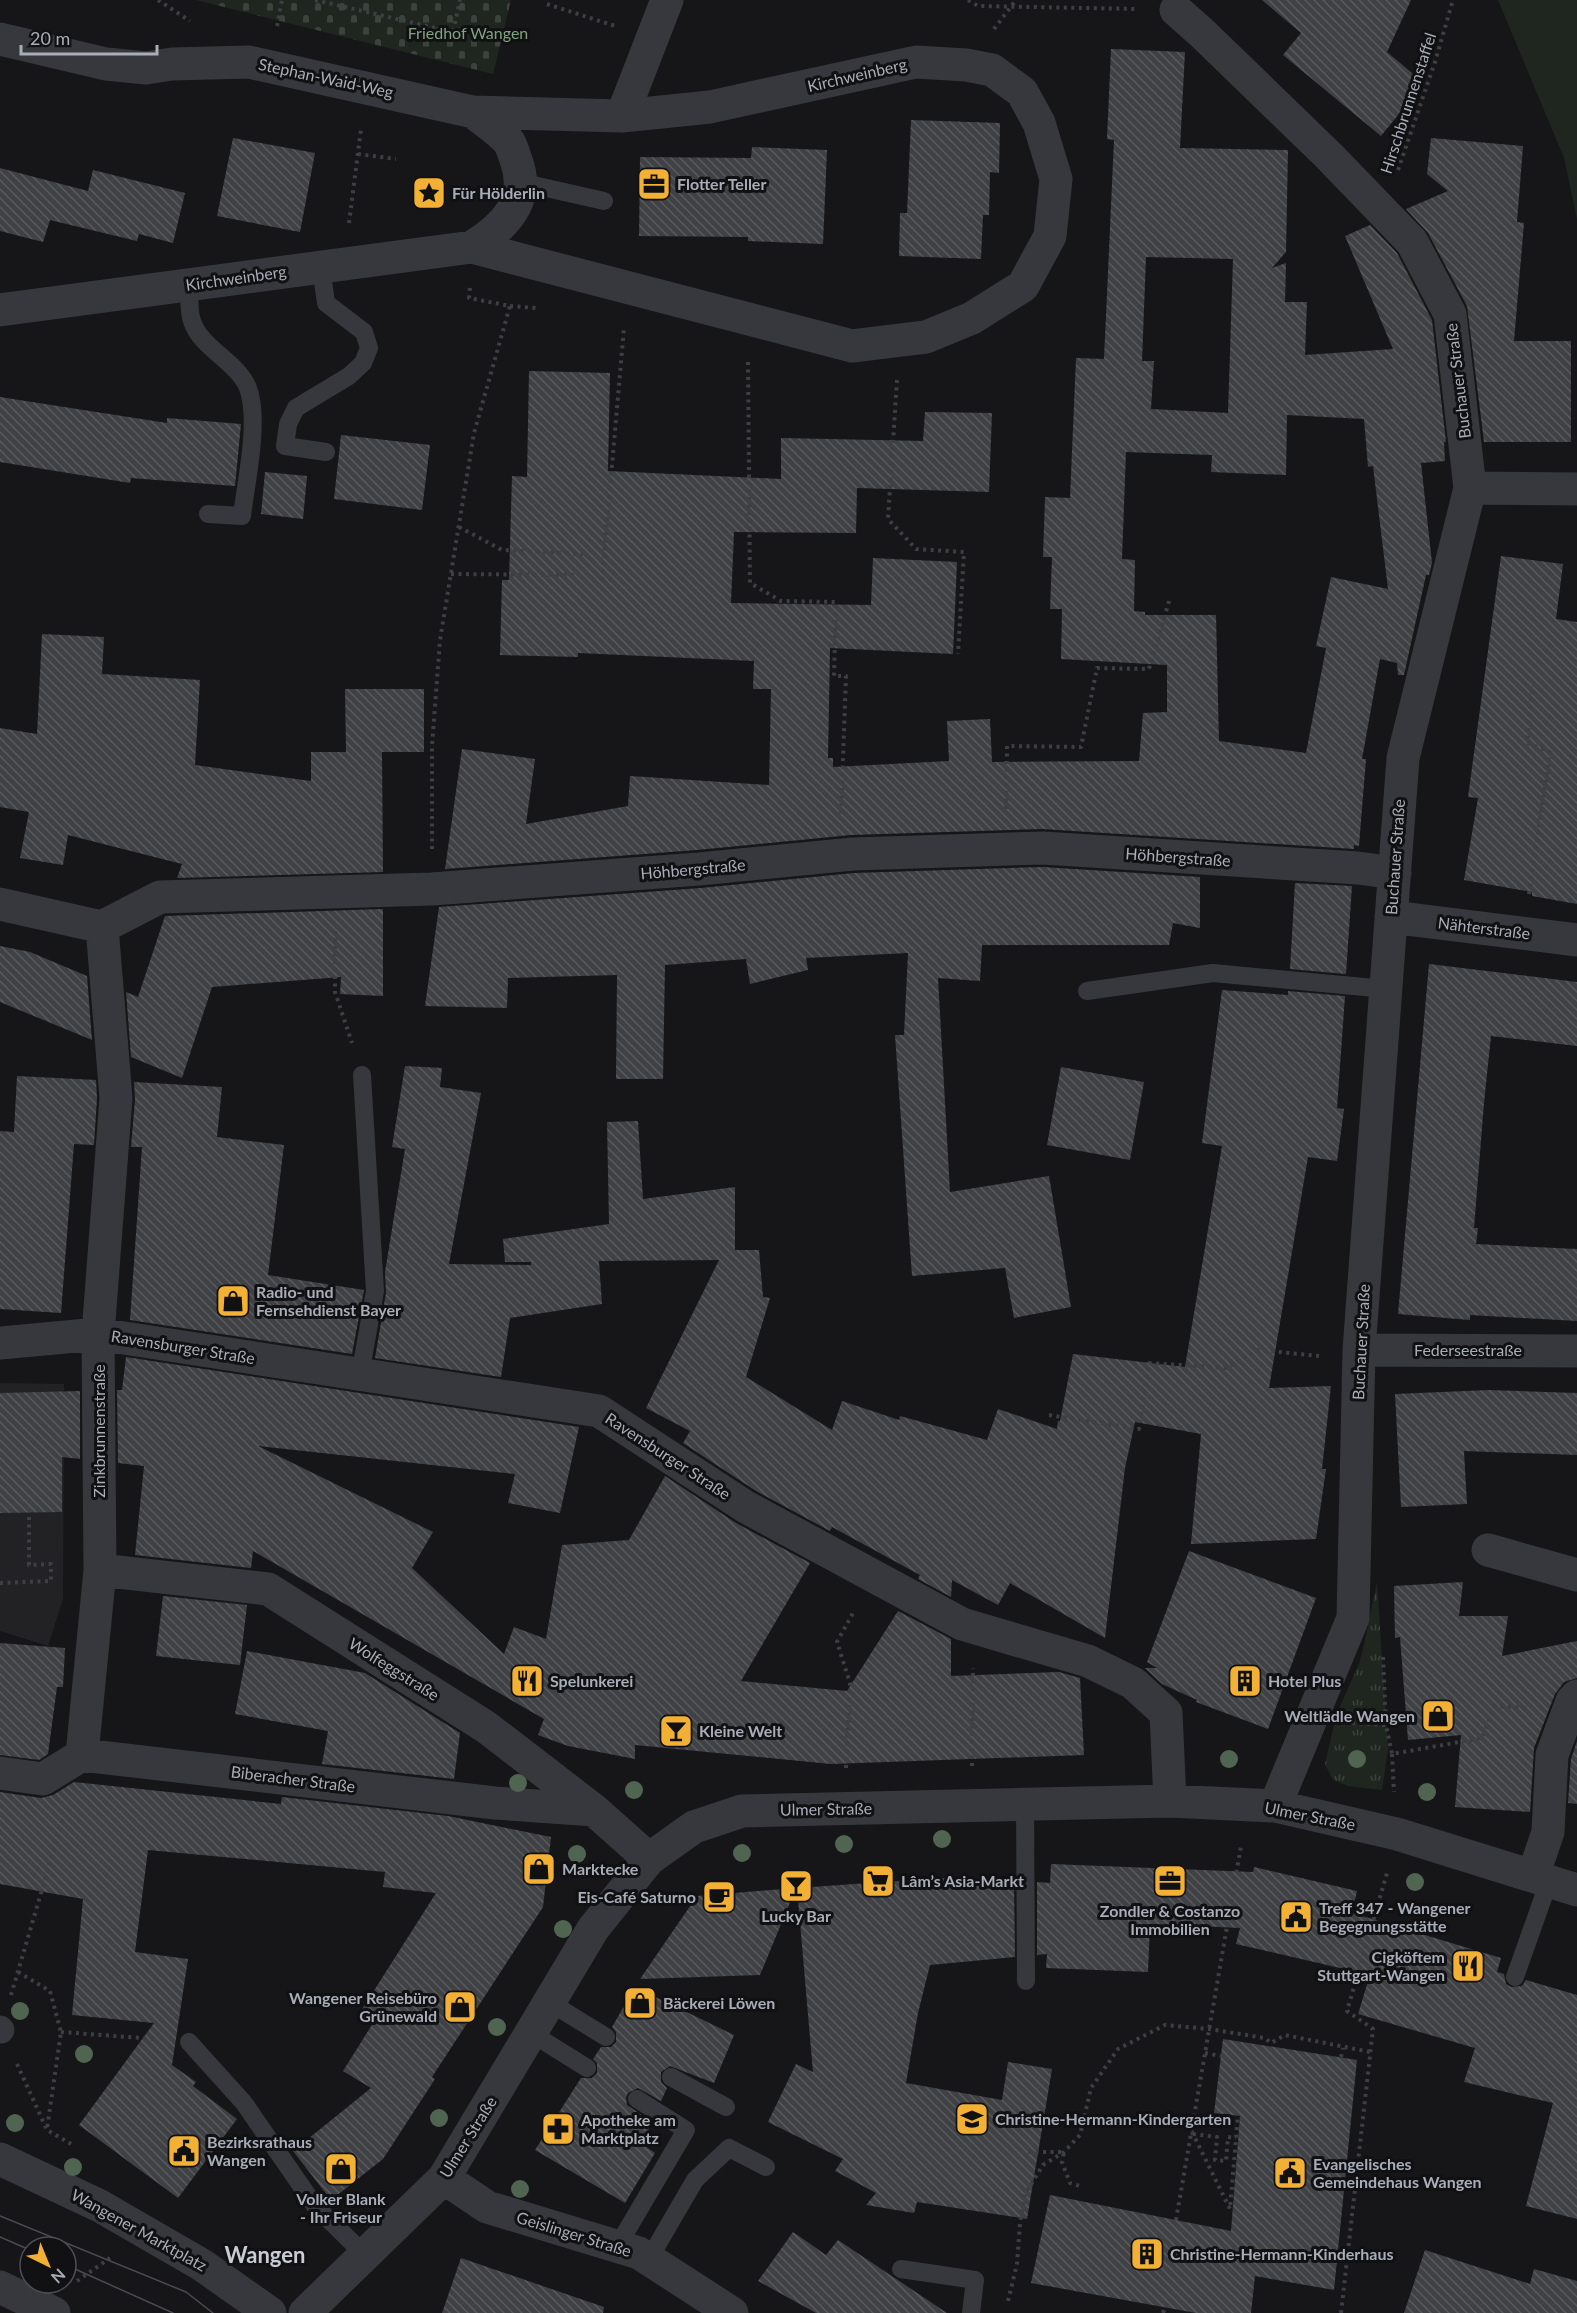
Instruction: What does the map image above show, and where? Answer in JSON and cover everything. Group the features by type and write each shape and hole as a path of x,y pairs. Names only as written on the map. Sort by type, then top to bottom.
{"street":[{"path":"622,116 667,0"},
{"name":"Buchauer Straße","path":"1176,10 1329,156 1412,242 1450,314 1470,488 1402,758 1359,1355 1353,1618 1312,1720 1262,1805"},
{"name":"Stephan-Waid-Weg","path":"0,39 106,64 146,68 171,64 249,62 473,111"},
{"name":"Kirchweinberg","path":"0,310 472,247 852,346 926,337 972,318 1023,286 1050,236 1056,178 1039,123 1022,92 992,70 966,65 916,62 710,107 622,116 473,111"},
{"name":"Kirchweinberg","path":"472,247 506,222 518,199 520,182 520,173 509,142 473,111"},
{"path":"1470,488 1577,489"},
{"name":"Höhbergstraße","path":"102,927 160,897 432,889 841,855 1066,849 1358,868 1395,873"},
{"path":"0,904 102,927"},
{"name":"Nähterstraße","path":"1391,917 1577,940"},
{"name":"Zinkbrunnenstraße","path":"82,1755 100,1570 98,1334 116,1098 102,927"},
{"name":"Ravensburger Straße","path":"0,1342 98,1334 599,1412 746,1507 962,1624 1088,1661 1133,1683 1166,1713 1170,1801"},
{"name":"Federseestraße","path":"1359,1355 1577,1351"},
{"path":"1488,1550 1577,1575"},
{"name":"Wolfeggstraße","path":"100,1570 268,1589 486,1727 594,1810 649,1859"},
{"path":"1553,1882 1548,1832 1552,1755 1575,1699"},
{"path":"0,1773 43,1779 82,1755"},
{"name":"Biberacher Straße","path":"82,1755 495,1803 594,1810"},
{"name":"Ulmer Straße","path":"305,2313 444,2178 593,1929 649,1859 694,1827 742,1811 1170,1801 1262,1805 1397,1834 1553,1882"},
{"name":"Wangener Marktplatz","path":"0,2159 110,2212 202,2265 270,2313"},
{"name":"Geislinger Straße","path":"444,2178 487,2208 639,2253 732,2313"},
{"path":"0,2287 54,2313"}],"lane":[{"path":"520,182 603,201"},
{"path":"321,267 326,303 364,332 369,348 363,363 349,376 296,408 288,424 285,446 326,452"},
{"path":"189,284 191,318 195,328 247,385 252,401 253,425 242,516 208,514"},
{"path":"1087,991 1213,973 1386,989"},
{"path":"360,1375 375,1291 362,1075"},
{"path":"1025,1804 1026,1981"},
{"path":"1515,1977 1553,1882"},
{"path":"549,2002 606,2037"},
{"path":"531,2033 587,2068"},
{"path":"189,2042 244,2103 315,2206 366,2256"},
{"path":"671,2077 726,2107"},
{"path":"617,2247 686,2130 637,2099"},
{"path":"649,2259 695,2180 729,2148 766,2167"},
{"path":"901,2269 975,2280 971,2313"}],"path":[{"path":"278,20 282,0"},
{"path":"315,0 453,32 460,0"},
{"path":"968,0 978,6 1176,10"},
{"path":"1011,6 1016,0"},
{"name":"Hirschbrunnenstaffel","path":"1383,213 1435,63 1454,0"},
{"path":"547,4 652,38"},
{"path":"358,154 396,159"},
{"path":"350,219 357,160"},
{"path":"602,580 627,288"},
{"path":"432,889 432,746 440,640 474,433 510,306 469,298"},
{"path":"748,319 750,583 781,601 836,602 834,676 846,676 841,855"},
{"path":"899,340 888,519 916,549 964,552 958,654"},
{"path":"459,527 502,550 583,554"},
{"path":"451,574 577,575"},
{"path":"1006,849 1007,746 1081,747 1097,669 1149,669 1170,598"},
{"path":"1522,933 1550,752 1527,743 1533,686"},
{"path":"335,922 335,992 362,1075"},
{"path":"1049,1415 1139,1429 1149,1363 1226,1368 1258,1350 1359,1355"},
{"path":"0,1583 51,1581 51,1564 29,1565 29,1512"},
{"path":"845,1809 850,1683 837,1642 873,1576"},
{"path":"971,1806 974,1627"},
{"path":"1392,1754 1482,1738 1495,1706 1552,1710 1575,1699"},
{"path":"1312,1720 1386,1725 1392,1754 1397,1834 1347,2011 1372,2029 1341,2313"},
{"path":"77,2148 47,2130 1,2029 82,1755"},
{"path":"1176,2220 1209,2029 1262,1805"},
{"path":"18,1972 50,1991 61,2032 47,2130"},
{"path":"1007,2303 1017,2264 1025,2194 1043,2165 1065,2152 1080,2135 1091,2088 1118,2049 1166,2025 1265,2038 1271,2043 1285,2035 1370,2052"},
{"path":"61,2032 189,2042"},
{"path":"1341,2057 1343,2048"},
{"path":"1205,2053 1221,2056"},
{"path":"1192,2133 1230,2209 1238,2115"},
{"path":"1192,2133 1217,2137 1215,2160 1226,2161 1228,2137 1236,2138"},
{"path":"1028,2152 1065,2152"},
{"path":"1065,2152 1062,2162 1070,2183 1080,2186"},
{"path":"78,2280 117,2254"},
{"path":"1162,2313 1165,2307"}],"shaded area":[{"path":"0,1383 64,1384 63,1599 48,1646 0,1631"}],"green space":[{"name":"Friedhof Wangen","path":"196,0 511,0 493,74"},
{"path":"1498,0 1577,0 1577,219 1564,158"},
{"path":"1377,1582 1388,1749 1382,1790 1348,1786 1333,1780 1325,1764 1337,1713 1359,1664"}],"building":[{"path":"1262,0 1411,0 1387,52 1424,83 1381,136 1283,55 1301,33"},
{"path":"1111,49 1185,52 1180,148 1288,150 1286,252 1272,268 1286,263 1285,302 1307,302 1305,355 1393,349 1345,236 1370,225 1397,253 1432,320 1446,442 1444,442 1445,461 1421,463 1432,563 1429,575 1426,575 1404,675 1398,675 1397,663 1380,659 1362,759 1366,759 1359,846 1354,845 1354,849 1042,829 851,835 697,850 445,869 462,749 535,759 526,824 628,806 630,776 769,785 771,689 753,689 754,661 578,653 578,657 500,655 502,580 509,580 512,476 527,477 529,371 610,373 608,471 781,479 781,438 923,441 925,412 992,413 989,492 857,488 856,533 734,532 731,603 871,605 873,558 957,562 953,654 830,648 828,758 833,758 833,767 949,761 947,721 990,719 992,762 1139,761 1143,713 1167,712 1167,665 1061,659 1062,609 1050,609 1052,557 1043,557 1045,497 1070,498 1076,358 1104,359 1114,140 1107,139","holes":["1146,257 1233,259 1228,413 1151,409 1154,361 1142,361","1287,415 1364,419 1368,467 1373,466 1388,589 1331,577 1316,646 1326,648 1306,753 1219,741 1216,615 1145,615 1145,612 1134,611 1135,560 1122,559 1126,452 1212,455 1211,472 1286,475"]},
{"path":"911,120 1000,123 999,173 990,172 989,215 983,215 981,259 899,256 900,213 907,213"},
{"path":"233,138 315,153 300,232 217,216"},
{"path":"1431,138 1523,146 1517,222 1524,223 1514,341 1571,341 1571,442 1484,442 1467,306 1428,233 1406,209 1448,191 1427,174"},
{"path":"752,147 827,150 823,244 748,241 748,237 639,236 640,157 751,158"},
{"path":"0,168 88,191 93,170 185,193 173,243 139,234 137,241 50,220 43,242 0,231"},
{"path":"0,397 167,423 167,418 241,424 235,486 131,478 130,483 0,462"},
{"path":"341,435 430,445 422,510 334,499"},
{"path":"265,472 307,476 303,519 261,514"},
{"path":"1501,556 1563,564 1556,619 1577,622 1577,904 1532,896 1532,892 1464,880 1478,798 1468,797"},
{"path":"42,634 104,637 102,674 200,680 195,765 311,781 311,752 346,752 345,689 424,689 424,752 382,752 383,872 177,878 182,864 68,835 63,865 20,858 29,812 0,807 0,728 37,734"},
{"path":"1043,867 1200,877 1200,928 1173,923 1169,945 982,945 980,981 938,978 950,1192 1049,1176 1071,1307 1014,1318 1005,1268 912,1276 895,1035 904,1035 908,953 806,958 808,970 750,984 746,959 665,965 663,1079 616,1079 617,975 508,978 507,1008 425,1006 439,907 701,888 854,873"},
{"path":"1295,883 1352,886 1346,974 1290,969"},
{"path":"383,909 383,996 340,994 341,977 212,987 182,1078 131,1057 126,992 138,997 165,916"},
{"path":"0,946 30,952 87,976 92,1040 0,1002"},
{"path":"1429,964 1577,982 1577,1046 1491,1036 1474,1228 1478,1228 1476,1244 1577,1249 1577,1321 1470,1315 1470,1320 1398,1314"},
{"path":"1222,990 1288,995 1288,991 1345,996 1337,1108 1344,1109 1337,1161 1308,1157 1269,1388 1331,1386 1322,1469 1326,1469 1316,1539 1191,1544 1201,1434 1135,1422 1125,1468 1105,1638 1010,1583 998,1605 952,1580 951,1597 918,1579 920,1575 832,1527 830,1531 756,1491 683,1443 690,1431 646,1408 719,1260 599,1261 602,1304 510,1318 501,1377 375,1358 386,1293 385,1272 405,1149 392,1147 405,1066 442,1068 440,1087 481,1093 449,1264 531,1265 531,1262 505,1262 503,1239 609,1224 607,1122 638,1121 643,1199 735,1187 735,1250 759,1250 763,1297 770,1298 746,1377 832,1430 842,1401 899,1420 900,1416 987,1440 998,1409 1057,1429 1073,1354 1185,1367 1222,1146 1202,1143"},
{"path":"1061,1067 1144,1082 1130,1160 1047,1145"},
{"path":"17,1076 96,1080 94,1145 74,1144 61,1313 0,1309 0,1131 14,1132"},
{"path":"134,1082 222,1087 217,1137 284,1145 268,1275 364,1290 352,1354 130,1320 142,1147 131,1147"},
{"path":"126,1357 579,1427 560,1513 508,1503 515,1474 258,1446 433,1532 412,1568 504,1654 514,1627 546,1639 562,1545 629,1540 665,1476 736,1523 810,1563 741,1681 847,1691 898,1611 951,1639 951,1676 1059,1672 1080,1678 1084,1755 831,1764 635,1745 635,1759 568,1746 538,1735 544,1719 253,1551 251,1568 135,1555 144,1466 118,1463 117,1390 122,1390"},
{"path":"1489,1390 1577,1393 1577,1455 1464,1451 1467,1504 1401,1507 1395,1394"},
{"path":"80,1391 80,1459 62,1457 62,1512 0,1513 0,1393"},
{"path":"1189,1551 1316,1598 1268,1729 1196,1702 1197,1700 1162,1684 1145,1668 1157,1668 1147,1662"},
{"path":"1463,1582 1459,1616 1508,1616 1502,1656 1577,1641 1577,1678 1564,1682 1555,1694 1534,1748 1530,1812 1455,1807 1461,1735 1408,1740 1400,1637 1395,1638 1394,1586"},
{"path":"163,1596 247,1605 240,1665 156,1656"},
{"path":"0,1643 65,1648 63,1687 57,1687 48,1754 39,1760 0,1755"},
{"path":"247,1651 365,1673 460,1733 454,1779 322,1764 328,1731 235,1714"},
{"path":"1577,1741 1577,1804 1568,1803 1571,1759"},
{"path":"74,1782 281,1804 282,1797 448,1816 551,1837 543,1907 432,2077 435,2079 383,2159 331,2200 293,2151 371,2088 343,2071 375,2020 361,2011 436,1893 383,1887 385,1872 148,1850 135,1952 188,1959 172,2065 196,2082 193,2086 237,2119 178,2198 79,2125 154,2023 72,2015 83,1899 0,1884 0,1792 41,1798 53,1795"},
{"path":"1051,1864 1253,1872 1254,1867 1357,1891 1352,1913 1501,1958 1497,1972 1504,1974 1506,1984 1511,1987 1522,1986 1526,1980 1577,1995 1577,2219 1526,2206 1553,2103 1464,2082 1475,2048 1358,2014 1370,1975 1236,1944 1240,1928 1150,1924 1148,1972 1046,1968 1047,1954 1037,1955 1037,1882 1050,1883"},
{"path":"941,1878 1014,1881 1015,1957 930,1965 918,2013 906,2083 1002,2100 1008,2062 1052,2069 1027,2219 917,2202 914,2213 866,2205 876,2193 835,2171 843,2159 768,2122 796,2064 813,2072 797,1888"},
{"path":"796,1888 760,1975 640,1979 697,1896"},
{"path":"635,1987 734,2035 714,2083 670,2066 661,2072 661,2082 667,2088 661,2101 638,2088 628,2093 627,2105 652,2122 642,2144 655,2153 625,2203 535,2150 581,2078 592,2078 597,2073 597,2063 593,2059 601,2047 611,2047 616,2042 616,2032 612,2027"},
{"path":"1223,2039 1357,2060 1334,2290 1255,2276 1251,2313 1196,2313 1031,2283 1050,2195 1231,2231 1240,2116 1214,2113"},
{"path":"793,2232 826,2255 838,2240 947,2313 816,2313 758,2281"},
{"path":"1425,2250 1530,2284 1534,2269 1577,2281 1577,2313 1404,2313"},
{"path":"461,2258 604,2307 603,2313 442,2313"}],"tram line":[{"path":"0,2216 186,2292 213,2313"},
{"path":"0,2237 18,2245"},
{"path":"78,2270 173,2313"}],"place":[{"name":"Flotter Teller","path":"654,184"},
{"name":"Für Hölderlin","path":"429,193"},
{"name":"Radio- und Fernsehdienst Bayer","path":"233,1301"},
{"name":"Spelunkerei","path":"527,1681"},
{"name":"Hotel Plus","path":"1245,1681"},
{"name":"Weltlädle Wangen","path":"1438,1716"},
{"name":"Kleine Welt","path":"676,1731"},
{"name":"Marktecke","path":"539,1869"},
{"name":"Lâm’s Asia-Markt","path":"878,1881"},
{"name":"Zondler & Costanzo Immobilien","path":"1170,1881"},
{"name":"Lucky Bar","path":"796,1886"},
{"name":"Eis-Café Saturno","path":"719,1897"},
{"name":"Treff 347 - Wangener Begegnungsstätte","path":"1296,1917"},
{"name":"Cigköftem Stuttgart-Wangen","path":"1468,1966"},
{"name":"Bäckerei Löwen","path":"640,2003"},
{"name":"Wangener Reisebüro Grünewald","path":"460,2007"},
{"name":"Christine-Hermann-Kindergarten","path":"972,2119"},
{"name":"Apotheke am Marktplatz","path":"558,2129"},
{"name":"Bezirksrathaus Wangen","path":"184,2151"},
{"name":"Volker Blank - Ihr Friseur","path":"341,2169"},
{"name":"Evangelisches Gemeindehaus Wangen","path":"1290,2173"},
{"name":"Christine-Hermann-Kinderhaus","path":"1147,2254"}],"district":[{"name":"Wangen","path":"265,2255"}]}
